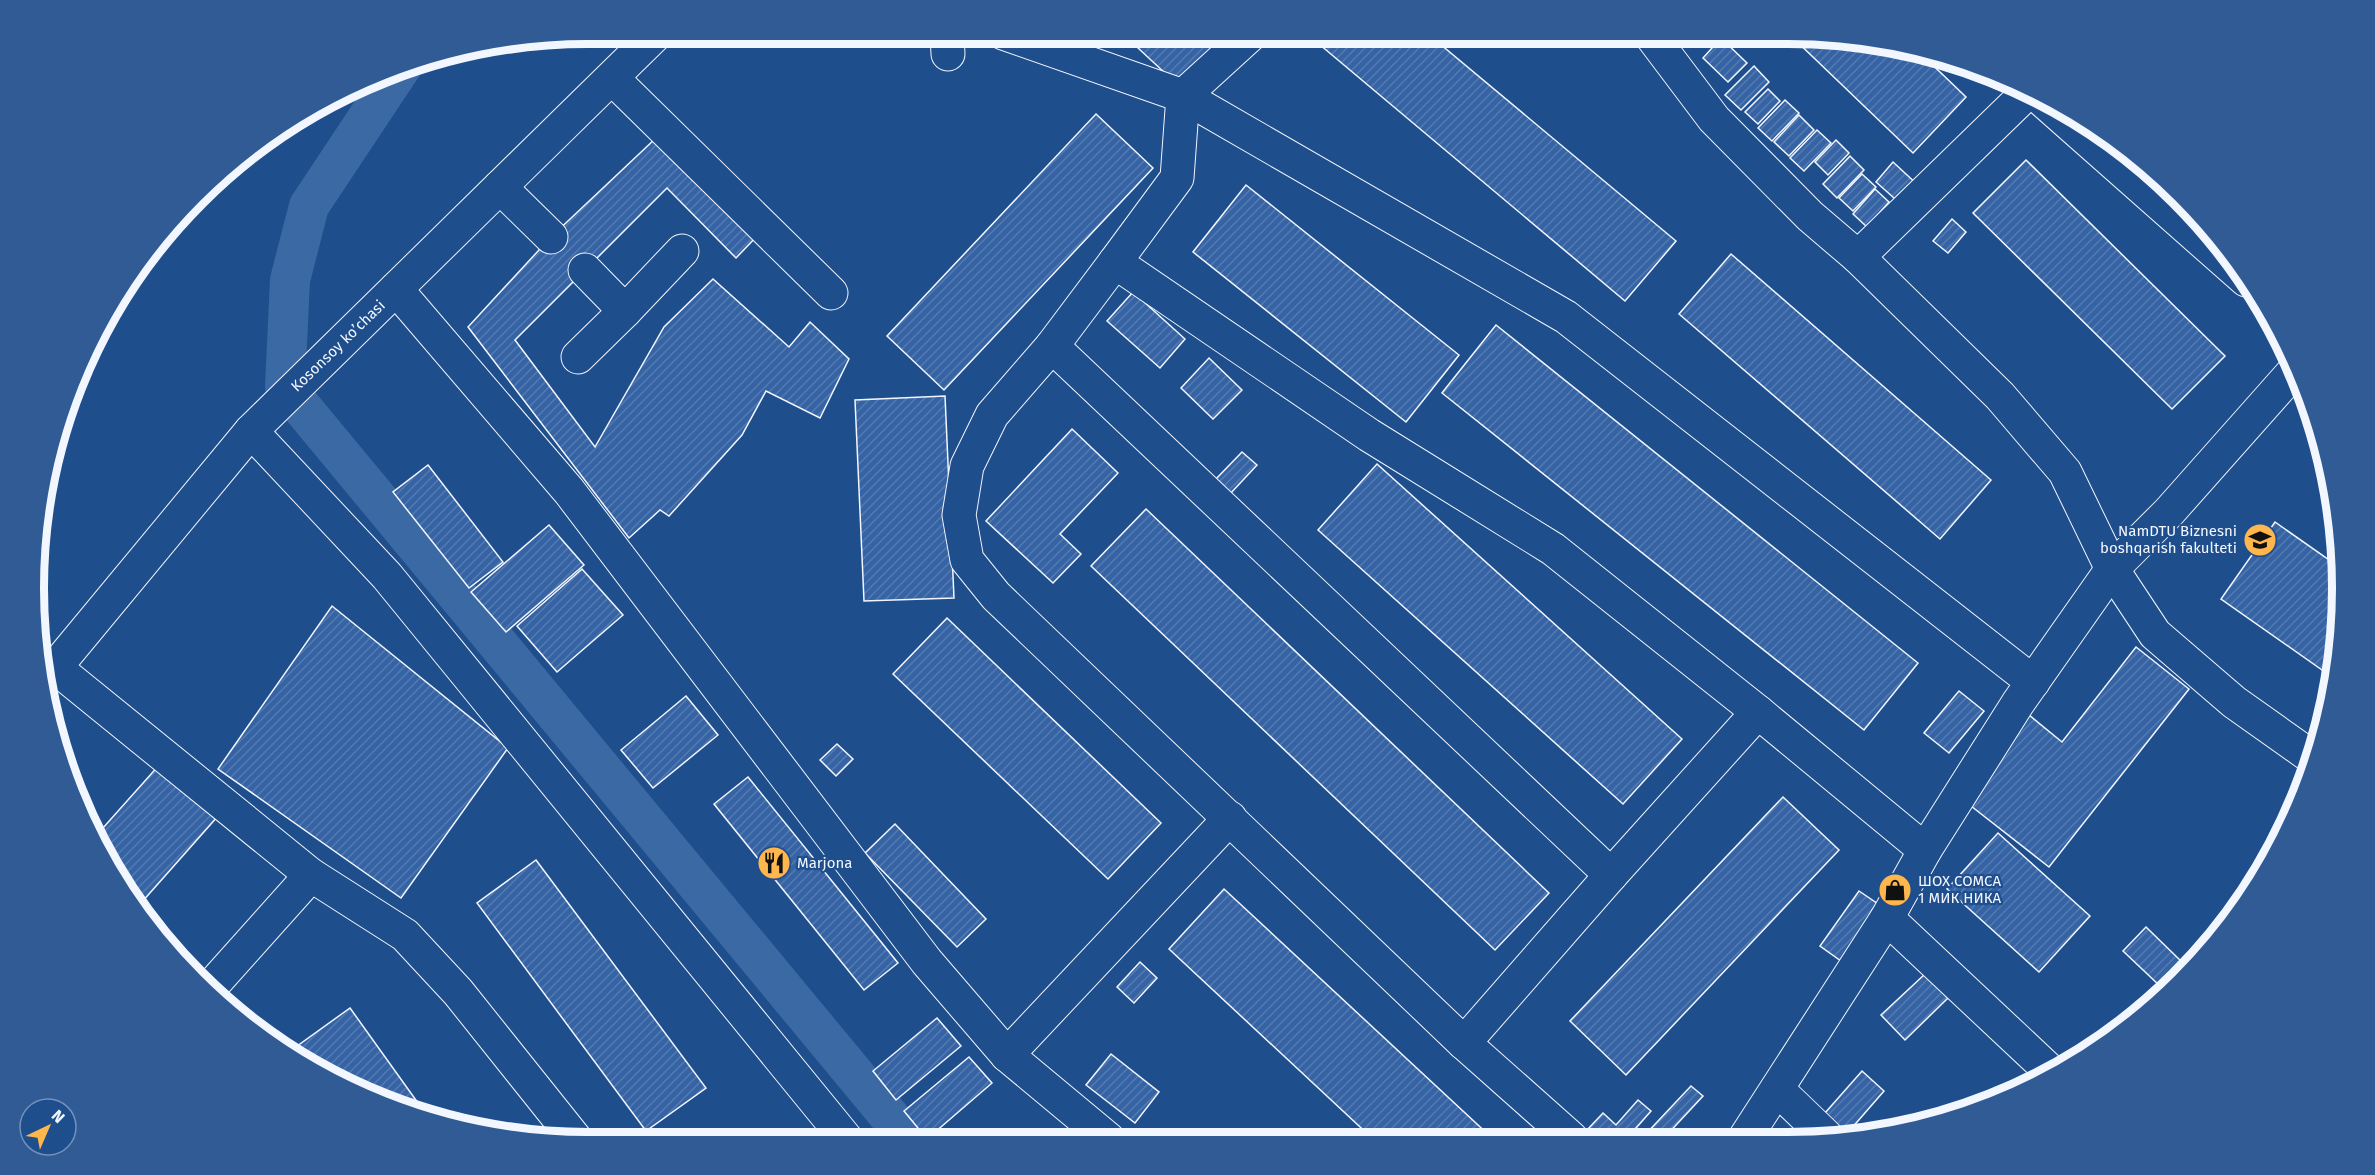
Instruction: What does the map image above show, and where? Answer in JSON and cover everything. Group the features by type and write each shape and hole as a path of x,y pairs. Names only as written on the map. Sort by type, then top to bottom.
{"street":[{"name":"Kosonsoy ko’chasi","path":"51,674 251,431 646,44"},
{"path":"1035,44 1183,96 1566,317 2033,682"},
{"path":"1240,44 1183,96 1177,178 1052,346 992,415 968,466 959,515 967,560 996,596 1464,1043 1564,1132"},
{"path":"1658,44 1714,119 1810,216 1858,257 2000,396 2065,472 2112,568 2155,634 2234,702 2306,753"},
{"path":"612,78 831,293"},
{"path":"1858,257 2022,97"},
{"path":"2062,117 2219,256"},
{"path":"500,187 550,237"},
{"path":"578,357 682,251"},
{"path":"1115,262 1369,435 1553,549 1758,712 1924,850"},
{"path":"585,270 625,310"},
{"path":"396,290 569,490 927,962 1007,1055 1099,1132"},
{"path":"1052,346 1611,875"},
{"path":"1749,1132 1887,918 1924,850 2033,682 2112,568 2169,512 2289,377"},
{"path":"251,431 387,576 840,1132"},
{"path":"51,676 311,875 405,935 458,992 569,1131"},
{"path":"1464,1043 1758,712"},
{"path":"1007,1055 1230,818"},
{"path":"214,983 311,875"},
{"path":"1887,918 2044,1067"},
{"path":"1777,1089 1820,1130"}],"building":[{"path":"1134,44 1220,44 1180,87"},
{"path":"1319,44 1440,44 1676,241 1625,301"},
{"path":"1716,44 1727,44 1747,63 1728,82 1703,58"},
{"path":"1800,44 1859,48 1930,63 1966,97 1913,153"},
{"path":"1754,66 1769,82 1741,110 1725,95"},
{"path":"1768,89 1780,101 1758,124 1745,112"},
{"path":"1785,100 1799,113 1772,141 1758,128"},
{"path":"1096,114 1153,168 944,390 887,336"},
{"path":"1799,115 1814,130 1789,156 1774,142"},
{"path":"1817,130 1831,143 1804,171 1790,158"},
{"path":"656,138 758,235 736,258 667,188 515,340 595,447 664,327 713,279 789,347 810,322 849,359 820,418 766,391 742,435 669,516 660,510 629,538 468,327 551,237"},
{"path":"1836,140 1849,153 1828,175 1815,162"},
{"path":"1850,156 1864,170 1837,198 1823,184"},
{"path":"2026,160 2225,356 2172,409 1973,213"},
{"path":"1893,162 1920,187 1903,206 1876,182"},
{"path":"1862,174 1876,187 1853,211 1839,198"},
{"path":"1246,185 1459,355 1406,422 1193,252"},
{"path":"1875,189 1889,202 1867,227 1853,214"},
{"path":"1952,219 1966,232 1948,253 1933,241"},
{"path":"1731,254 1991,480 1940,539 1679,314"},
{"path":"1133,292 1185,339 1160,368 1107,321"},
{"path":"1496,325 1918,663 1864,730 1442,393"},
{"path":"1209,358 1242,390 1213,419 1181,388"},
{"path":"945,396 954,598 864,601 855,400"},
{"path":"1072,429 1118,473 1060,534 1081,554 1053,583 986,521"},
{"path":"1242,452 1257,465 1230,494 1215,480"},
{"path":"1377,464 1682,739 1623,804 1318,530"},
{"path":"428,465 503,562 469,588 393,492"},
{"path":"1146,509 1549,893 1495,950 1091,566"},
{"path":"2275,522 2331,561 2332,588 2325,672 2221,599"},
{"path":"549,525 584,565 506,632 471,592"},
{"path":"582,569 623,615 557,672 517,626"},
{"path":"332,606 508,748 401,898 218,769"},
{"path":"947,618 1161,823 1108,879 893,674"},
{"path":"2136,647 2189,689 2049,867 1962,799 2029,715 2062,742"},
{"path":"1959,691 1984,711 1949,753 1924,733"},
{"path":"686,696 718,735 653,788 621,750"},
{"path":"837,744 853,759 836,776 820,760"},
{"path":"160,764 218,816 143,901 116,860 101,830"},
{"path":"748,777 898,963 864,990 714,804"},
{"path":"1783,797 1839,850 1626,1075 1570,1021"},
{"path":"895,824 986,919 957,947 865,853"},
{"path":"1998,833 2090,916 2039,972 1947,889"},
{"path":"536,860 706,1088 646,1131 477,903"},
{"path":"1224,889 1486,1132 1365,1132 1169,949"},
{"path":"1859,891 1881,906 1841,961 1820,946"},
{"path":"2146,927 2182,962 2159,985 2123,951"},
{"path":"1140,962 1157,978 1134,1003 1117,987"},
{"path":"1925,974 1948,998 1905,1040 1881,1015"},
{"path":"350,1008 419,1105 347,1075 296,1047"},
{"path":"937,1018 961,1046 896,1100 873,1071"},
{"path":"1111,1054 1159,1092 1135,1123 1086,1085"},
{"path":"969,1057 992,1083 935,1132 921,1132 904,1111"},
{"path":"1862,1071 1884,1091 1852,1128 1828,1130 1818,1121"},
{"path":"1691,1086 1703,1096 1670,1132 1648,1132"},
{"path":"1638,1100 1651,1111 1633,1132 1591,1132 1588,1129 1603,1113 1616,1125"}],"waterway":[{"path":"393,80 309,206 290,280 285,387 902,1132"}],"place":[{"name":"NamDTU Biznesni boshqarish fakulteti","path":"2260,540"},
{"name":"Marjona","path":"774,863"},
{"name":"ШОХ СОМСА 1 МИК НИКА","path":"1895,890"}]}
